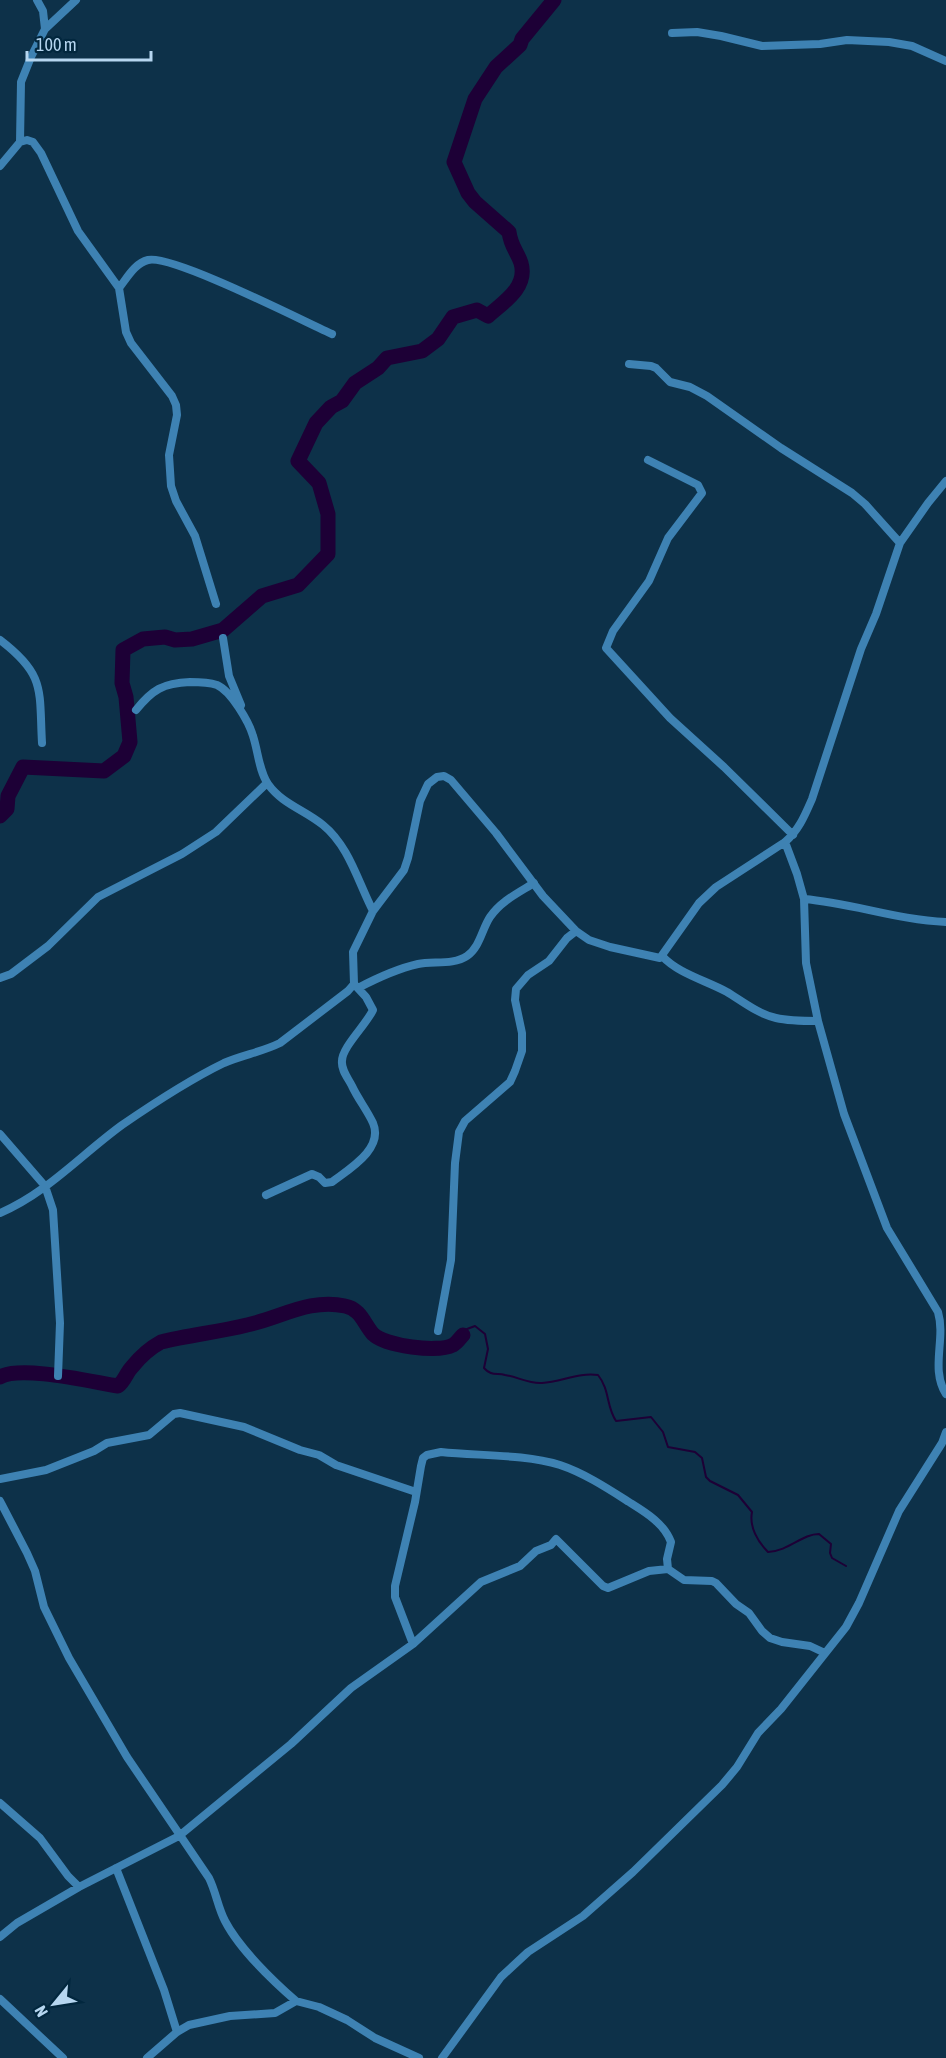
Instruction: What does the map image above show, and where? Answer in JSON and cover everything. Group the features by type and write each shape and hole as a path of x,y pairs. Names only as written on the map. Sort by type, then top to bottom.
{"street":[{"path":"37,0 43,11 45,28"},
{"path":"20,142 21,82 45,28 76,0"},
{"path":"672,33 697,32 743,40 762,46 820,44 847,40 889,42 912,45 946,61"},
{"path":"0,166 20,142 27,140 33,142 49,169 78,231 119,288 126,332 131,343 172,396 176,405 177,415 169,455 171,486 176,501 195,536 216,604"},
{"path":"119,288 138,265 149,260 161,260 208,278 332,334"},
{"path":"629,364 651,366 670,382 690,387 707,396 781,448 852,493 900,543"},
{"path":"648,460 698,485 702,493 668,538 648,581 613,631 606,648 670,718 793,835"},
{"path":"266,1195 312,1174 320,1177 325,1183 332,1182 365,1156 374,1142 376,1133 372,1122 342,1067 344,1051 360,1032 373,1010 356,986 353,952 373,911 404,870 420,801 428,784 437,777 444,776 451,780 560,915 576,931 589,940 657,959 662,956 699,903 716,888 785,842 803,820 900,543 946,482"},
{"path":"223,638 229,676 247,719 267,783 278,795 316,820 336,838 350,861 373,911"},
{"path":"0,640 23,658 36,679 40,694 42,743"},
{"path":"136,710 148,695 158,688 184,682 202,682 219,686 247,719"},
{"path":"0,978 11,974 48,946 98,897 182,854 216,832 267,783"},
{"path":"785,842 804,899 804,943 818,1021 840,1103 879,1209 908,1265 938,1312 941,1323 939,1379 946,1394"},
{"path":"0,1213 24,1202 122,1126 172,1093 224,1064 280,1043 356,986 420,963 442,962 466,957 476,947 490,917 502,903 534,883"},
{"path":"804,899 831,902 899,917 946,922"},
{"path":"438,1331 451,1260 455,1163 459,1132 465,1120 510,1082 515,1071 522,1051 522,1033 515,1000 516,989 528,975 549,961 567,938 576,931"},
{"path":"662,956 676,968 724,990 762,1013 782,1019 818,1021"},
{"path":"0,1134 45,1186 53,1210 60,1323 58,1376"},
{"path":"0,1479 46,1470 94,1451 107,1443 149,1435 174,1414 180,1413 244,1427 300,1450 319,1455 336,1464 416,1492"},
{"path":"442,2058 501,1977 513,1965 592,1909 722,1785 737,1767 758,1733 782,1709 846,1627 859,1603 899,1510 942,1443 946,1432"},
{"path":"413,1644 395,1597 395,1586 423,1458 441,1452 540,1460 561,1466 606,1487 658,1522 666,1531 671,1542 667,1559 668,1569"},
{"path":"0,1502 35,1571 44,1607 69,1658 127,1756 216,1891 224,1920 232,1934 282,1989 296,2001 318,2007 347,2020 375,2038 419,2058"},
{"path":"0,1937 17,1923 79,1887 193,1827 291,1744 351,1688 413,1644 481,1582 520,1566 536,1551 551,1545 556,1539 595,1579 608,1588 637,1574 668,1569 684,1580 708,1580 716,1583 731,1600 749,1613 770,1638 810,1646 825,1653"},
{"path":"0,1803 40,1838 79,1887"},
{"path":"189,1848 193,1827"},
{"path":"116,1868 164,1990 177,2032"},
{"path":"0,2000 63,2058"},
{"path":"147,2058 177,2032 195,2024 230,2016 275,2013 296,2001"}],"waterway":[{"path":"0,816 7,809 8,796 23,767 104,771 124,756 130,742 126,697 122,683 123,650 143,639 165,637 175,640 192,639 223,630 262,596 298,585 328,554 328,514 319,483 298,461 316,423 331,407 342,401 355,383 378,368 387,358 422,351 438,339 453,317 477,310 488,316 518,287 522,272 521,263 509,232 475,202 468,193 454,162 475,99 496,67 520,45 522,39 554,0"},
{"path":"0,1377 10,1374 40,1374 118,1386 138,1360 161,1342 247,1325 320,1305 332,1304 355,1310 373,1334 400,1345 424,1348 446,1347 454,1344 463,1335"},
{"path":"463,1335 467,1329 475,1326 485,1334 488,1349 484,1368 491,1373 537,1383 591,1374 598,1375 616,1421 651,1417 663,1432 668,1447 695,1452 702,1458 706,1477 738,1495 752,1512 751,1518 755,1534 768,1552 782,1549 819,1534 831,1544 832,1558 846,1566"}]}
